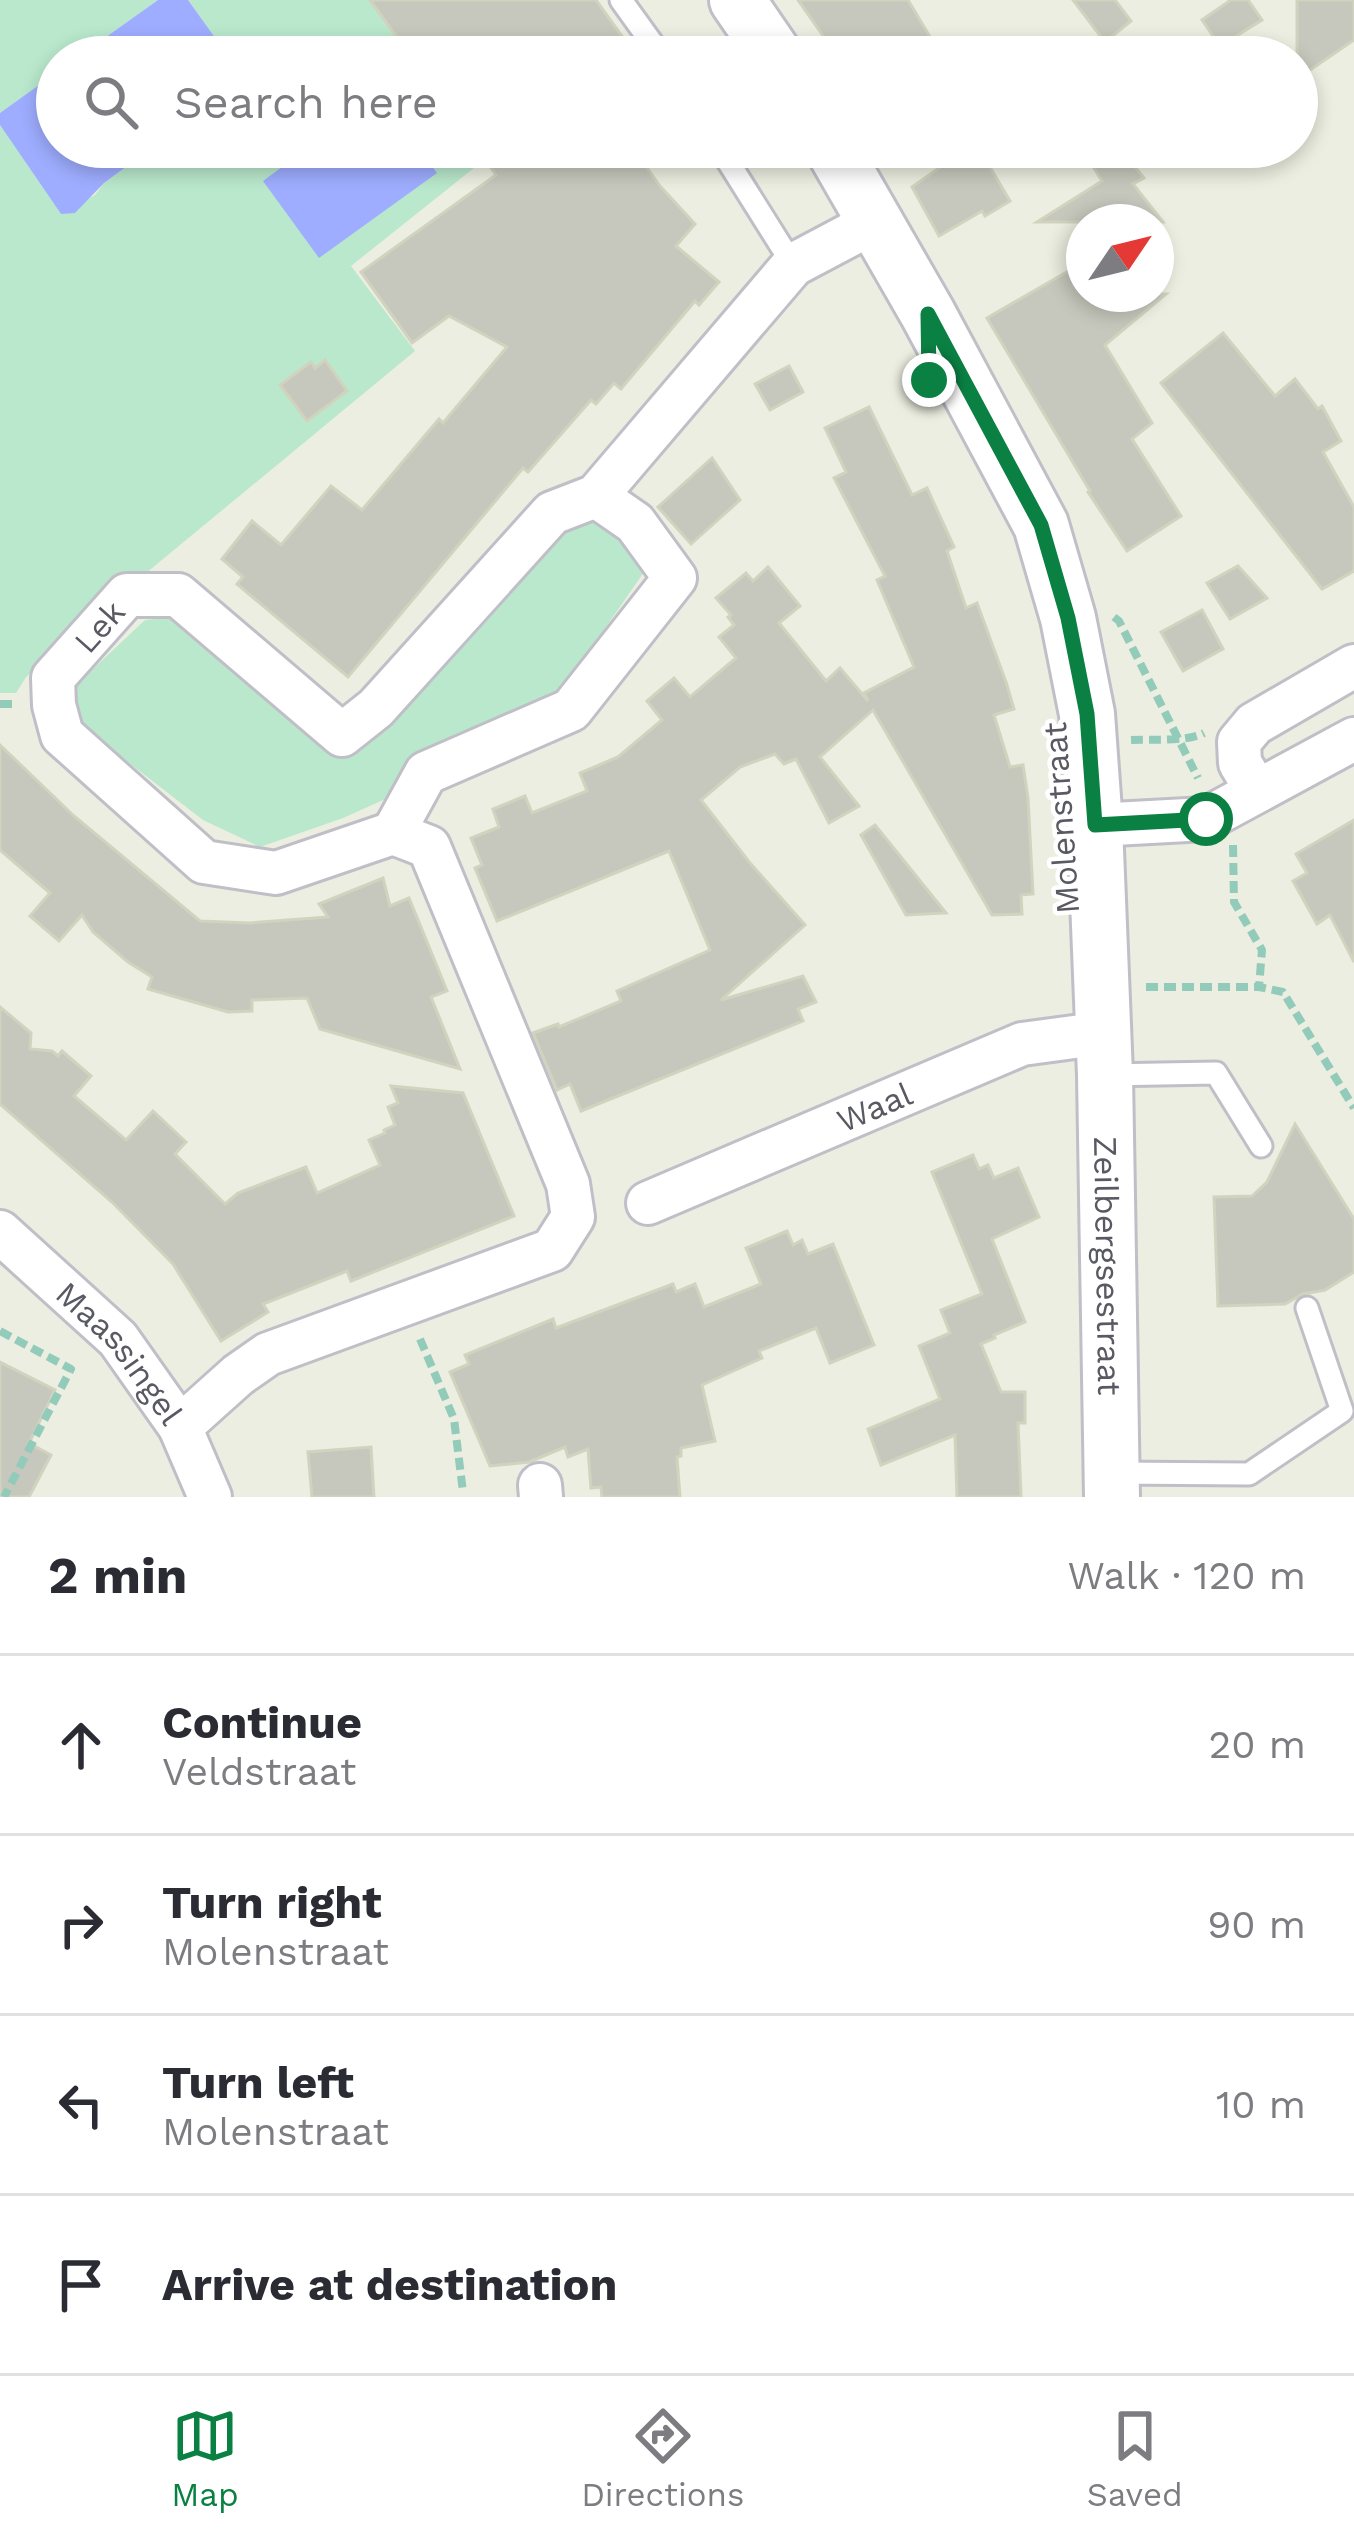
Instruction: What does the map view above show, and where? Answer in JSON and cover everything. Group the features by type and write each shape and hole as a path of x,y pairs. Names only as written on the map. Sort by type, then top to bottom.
{"street":[{"path":"737,0 762,36"},
{"name":"Molenstraat","path":"845,168 1041,525 1068,618 1087,714 1113,1031"},
{"name":"Lek","path":"393,833 277,873 204,862 62,735 53,678 127,596 178,596 342,735 376,708 552,513 596,496 793,265 876,220"},
{"path":"180,1427 268,1354 552,1250 573,1216 568,1184 428,847 393,833 426,773 571,710 675,578 635,523 596,496"},
{"path":"1234,804 1239,742 1254,724 1354,666"},
{"path":"1095,825 1206,819 1354,740"},
{"name":"Waal","path":"648,1203 1022,1044 1113,1031"},
{"name":"Zeilbergsestraat","path":"1112,1485 1113,1031"},
{"name":"Maassingel","path":"0,1232 118,1339 180,1427 210,1497"}],"lane":[{"path":"621,0 647,36"},
{"path":"731,168 793,265"},
{"path":"1113,1031 1216,1073 1261,1146"},
{"path":"1112,1485 1249,1474 1342,1411 1307,1308"}],"path":[{"path":"1109,613 1119,621 1178,737 1234,804 1234,902 1262,950 1259,987"},
{"path":"1117,741 1191,740 1241,714 1254,724"},
{"path":"1113,1031 1259,987 1283,992 1354,1108"},
{"path":"405,1304 454,1419 463,1492"},
{"path":"0,1331 71,1369 4,1492"}],"green space":[{"path":"0,0 158,0 107,36 36,36 36,87 0,113"},
{"path":"188,0 375,0 402,36 214,36"},
{"path":"0,125 61,214 95,195 124,168 281,168 263,182 474,168 351,266 415,351 123,592 26,677 16,693 0,693"},
{"path":"604,514 644,572 550,708 343,818 260,847 203,820 76,722 75,686 145,620 188,616 340,745 550,531"}],"water":[{"path":"158,0 188,0 214,36 107,36"},
{"path":"36,87 36,168 124,168 75,213 61,214 0,125 0,113"},
{"path":"281,168 433,168 437,173 319,258 263,181"}],"building":[{"path":"370,0 596,0 622,36 396,36"},
{"path":"798,0 908,0 929,36 823,36"},
{"path":"1073,0 1115,0 1131,21 1112,36 1100,36"},
{"path":"1231,0 1248,0 1262,20 1236,36 1213,36 1202,20"},
{"path":"1297,0 1354,0 1354,40 1318,65 1318,36 1297,36"},
{"path":"491,168 647,168 695,224 676,246 719,282 699,305 695,301 621,389 614,383 596,404 591,400 528,472 523,468 348,677 237,584 243,577 222,559 252,521 281,545 331,486 362,510 507,347 449,316 412,343 361,272 496,175"},
{"path":"939,168 990,168 1010,201 939,236 912,187"},
{"path":"1094,168 1136,168 1144,178 1133,184 1149,204 1066,204 1066,222 1037,222 1102,181"},
{"path":"1066,272 1066,312 1144,312 1105,345 1152,423 1132,439 1181,516 1127,551 987,318"},
{"path":"1223,333 1275,396 1295,379 1318,409 1322,406 1341,441 1323,452 1354,507 1354,571 1322,589 1161,383"},
{"path":"325,360 347,391 307,421 280,385 311,362 315,368"},
{"path":"789,366 803,392 770,410 755,384"},
{"path":"869,407 912,495 927,488 954,547 947,551 966,608 977,603 1006,682 1014,709 994,715 1010,767 1023,765 1033,894 1021,895 1022,914 992,915 873,710 820,757 859,806 829,823 796,759 784,764 775,754 740,767 701,800 805,925 721,1000 803,976 816,1002 798,1009 803,1021 581,1111 570,1084 557,1090 533,1033 621,1001 617,991 710,950 669,851 497,921 475,868 482,865 471,838 499,827 493,809 525,796 532,813 587,791 580,773 618,757 662,720 647,701 674,678 690,697 736,658 719,637 734,625 716,598 746,573 753,581 768,567 800,606 779,623 826,681 840,668 868,701 864,693 914,667 877,580 885,576 834,478 846,472 825,428"},
{"path":"712,458 740,500 691,544 658,507"},
{"path":"1238,566 1267,598 1230,619 1207,583"},
{"path":"1202,610 1223,649 1183,671 1161,632"},
{"path":"0,745 74,816 200,921 328,917 319,904 383,878 390,906 409,898 447,991 431,997 460,1069 320,1029 307,998 252,1000 252,1011 228,1012 148,989 152,977 93,932 82,915 59,941 30,916 50,893 0,850"},
{"path":"1354,820 1354,962 1330,915 1317,924 1293,881 1307,873 1296,854"},
{"path":"875,825 946,913 906,915 861,835"},
{"path":"0,1007 31,1033 30,1049 58,1056 62,1051 91,1076 74,1096 126,1140 153,1111 186,1142 175,1154 225,1204 238,1193 306,1167 317,1193 380,1165 369,1140 395,1125 388,1107 398,1103 391,1086 463,1093 514,1216 351,1281 347,1271 263,1304 268,1312 221,1341 173,1264 112,1202 0,1104"},
{"path":"1295,1124 1354,1219 1354,1272 1325,1290 1285,1304 1218,1306 1214,1197 1252,1196 1267,1182"},
{"path":"973,1155 979,1169 988,1165 994,1178 1018,1168 1039,1217 992,1239 1025,1322 981,1344 1001,1392 1025,1392 1025,1423 1018,1423 1021,1497 957,1497 955,1435 881,1465 868,1429 940,1399 919,1346 950,1333 941,1310 982,1294 932,1172"},
{"path":"787,1231 793,1245 802,1240 808,1254 833,1244 874,1345 830,1363 816,1328 759,1351 762,1358 702,1385 715,1441 681,1448 677,1457 680,1497 602,1497 601,1487 591,1488 588,1449 568,1457 565,1447 529,1462 490,1466 450,1372 469,1364 465,1355 553,1319 556,1328 673,1284 676,1292 695,1284 704,1307 761,1284 746,1248"},
{"path":"0,1362 55,1390 29,1443 51,1455 29,1497 0,1497"},
{"path":"371,1447 374,1497 312,1497 308,1452"}],"route":[{"path":"929,380 928,314 1041,525 1068,618 1087,714 1095,825 1206,819"}]}
